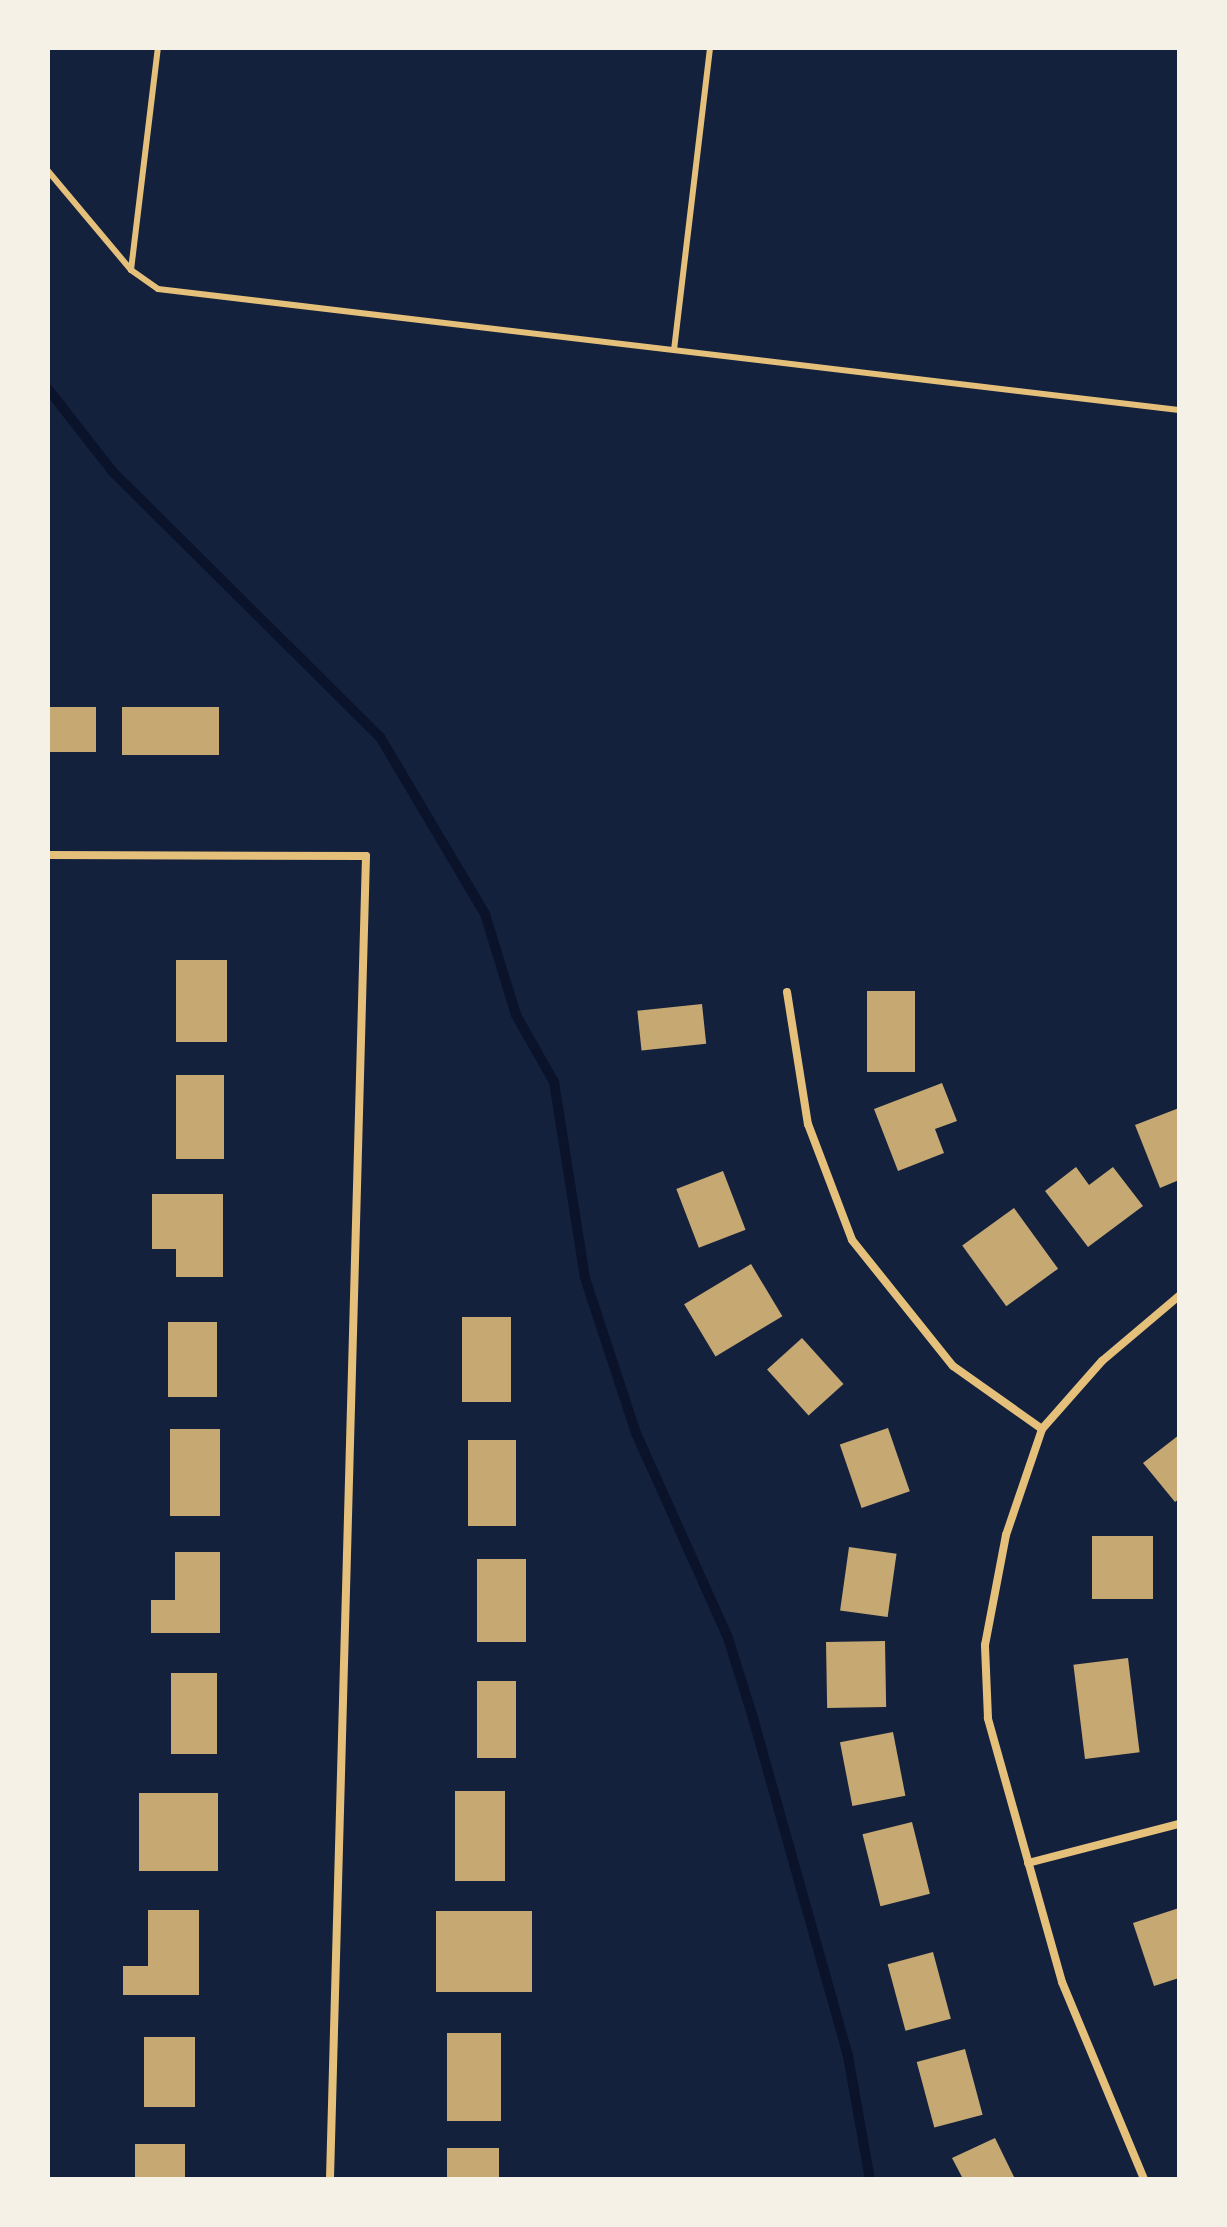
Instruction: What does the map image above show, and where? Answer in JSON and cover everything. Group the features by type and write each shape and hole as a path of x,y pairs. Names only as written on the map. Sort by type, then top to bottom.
{"street":[{"path":"48,855 366,856 330,2179"},
{"path":"787,992 808,1124 852,1240 953,1366 1042,1429"},
{"path":"1144,2179 1089,2060 1028,1863 988,1718 985,1645 1006,1535 1042,1429 1102,1361 1179,1296"},
{"path":"1028,1863 1179,1824"}],"lane":[{"path":"131,270 158,48"},
{"path":"674,350 710,48"},
{"path":"48,171 131,270 158,289 1179,410"}],"building":[{"path":"48,707 96,707 96,752 48,752"},
{"path":"122,707 219,707 219,755 122,755"},
{"path":"176,960 227,960 227,1042 176,1042"},
{"path":"867,991 915,991 915,1072 867,1072"},
{"path":"702,1004 706,1044 642,1051 637,1011"},
{"path":"176,1075 224,1075 224,1159 176,1159"},
{"path":"942,1083 957,1121 935,1129 944,1153 898,1171 874,1109"},
{"path":"1179,1108 1179,1180 1160,1188 1135,1125"},
{"path":"1076,1167 1089,1185 1113,1167 1143,1206 1088,1247 1045,1191"},
{"path":"723,1171 746,1230 699,1248 676,1189"},
{"path":"152,1194 223,1194 223,1277 176,1277 176,1249 152,1249"},
{"path":"1014,1208 1058,1269 1006,1306 962,1246"},
{"path":"751,1264 782,1316 716,1356 684,1304"},
{"path":"462,1317 511,1317 511,1402 462,1402"},
{"path":"168,1322 217,1322 217,1397 168,1397"},
{"path":"802,1338 843,1384 809,1416 767,1369"},
{"path":"888,1428 910,1491 862,1508 840,1445"},
{"path":"170,1429 220,1429 220,1516 170,1516"},
{"path":"1179,1435 1179,1499 1175,1502 1143,1463"},
{"path":"468,1440 516,1440 516,1526 468,1526"},
{"path":"1092,1536 1153,1536 1153,1599 1092,1599"},
{"path":"849,1547 897,1554 888,1617 840,1610"},
{"path":"175,1552 220,1552 220,1633 151,1633 151,1600 175,1600"},
{"path":"477,1559 526,1559 526,1642 477,1642"},
{"path":"885,1641 886,1707 827,1708 826,1642"},
{"path":"1128,1658 1140,1752 1085,1759 1073,1665"},
{"path":"171,1673 217,1673 217,1754 171,1754"},
{"path":"477,1681 516,1681 516,1758 477,1758"},
{"path":"893,1732 905,1796 852,1806 840,1742"},
{"path":"455,1791 505,1791 505,1881 455,1881"},
{"path":"139,1793 218,1793 218,1871 139,1871"},
{"path":"912,1822 930,1894 880,1906 863,1834"},
{"path":"1179,1908 1179,1978 1154,1986 1133,1923"},
{"path":"148,1910 199,1910 199,1995 123,1995 123,1966 148,1966"},
{"path":"436,1911 532,1911 532,1992 436,1992"},
{"path":"933,1952 951,2019 905,2031 888,1964"},
{"path":"447,2033 501,2033 501,2121 447,2121"},
{"path":"144,2037 195,2037 195,2107 144,2107"},
{"path":"965,2049 983,2115 934,2128 917,2062"},
{"path":"995,2138 1015,2179 963,2179 952,2158"},
{"path":"135,2144 185,2144 185,2179 135,2179"},
{"path":"447,2148 499,2148 499,2179 447,2179"}],"waterway":[{"path":"48,389 112,471 380,737 485,914 516,1015 554,1082 585,1278 636,1433 728,1638 753,1718 848,2056 870,2179"}]}
